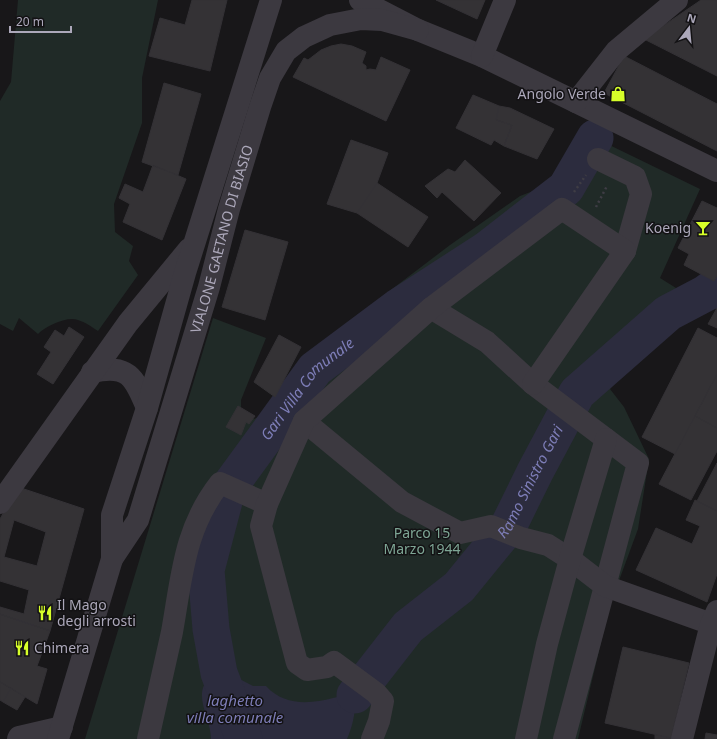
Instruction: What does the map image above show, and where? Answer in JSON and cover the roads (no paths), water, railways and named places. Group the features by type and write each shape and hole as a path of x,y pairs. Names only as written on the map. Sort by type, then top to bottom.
{"street":[{"name":"VIALONE GAETANO DI BIASIO","path":"196,240 270,0"},
{"path":"360,0 418,30 482,56 717,171"},
{"path":"482,56 505,0"},
{"path":"576,102 616,50 677,0"},
{"name":"VIALONE GAETANO DI BIASIO","path":"112,559 138,520 209,287 238,179 270,78 286,52 304,37 330,25 361,19 382,20 418,30"},
{"path":"533,384 625,251 641,194 635,176 607,164"},
{"path":"0,503 128,323 179,271 196,240 238,179"},
{"path":"372,739 379,721 383,701 334,662 327,667 307,670 297,663 261,526 259,500 304,420 431,308 562,209 625,251"},
{"name":"VIALONE GAETANO DI BIASIO","path":"60,733 112,559 112,515 147,408 179,271"},
{"path":"179,271 197,278 209,287"},
{"path":"431,308 487,342 533,384 638,463 564,739"},
{"path":"92,372 110,368 127,374 134,380 147,408"},
{"path":"304,420 402,502 460,533 491,526 521,538 548,545 570,559 605,586 715,620 682,739"},
{"path":"526,739 547,644 570,559 606,439"},
{"path":"148,739 172,631 179,580 190,538 206,501 220,483 259,500"},
{"path":"18,739 19,737 60,733"}],"water":[{"name":"laghetto villa comunale","path":"219,673 228,673 253,686 266,686 273,693 281,697 298,702 324,700 351,692 355,695 355,707 347,739 211,739 202,694 204,686 209,679"}],"waterway":[{"name":"Gari Villa Comunale","path":"244,739 219,673 211,629 206,570 227,490 315,369 398,307 486,250 566,188 595,138"},
{"name":"Ramo Sinistro Gari","path":"355,695 408,627 459,587 508,527 577,393 668,313 706,293 717,285"}],"place":[{"name":"Angolo Verde","path":"618,94"},
{"name":"Koenig","path":"703,228"},
{"name":"Il Mago degli arrosti","path":"45,613"},
{"name":"Chimera","path":"22,648"}],"park label":[{"name":"Parco 15 Marzo 1944","path":"422,542"}]}
